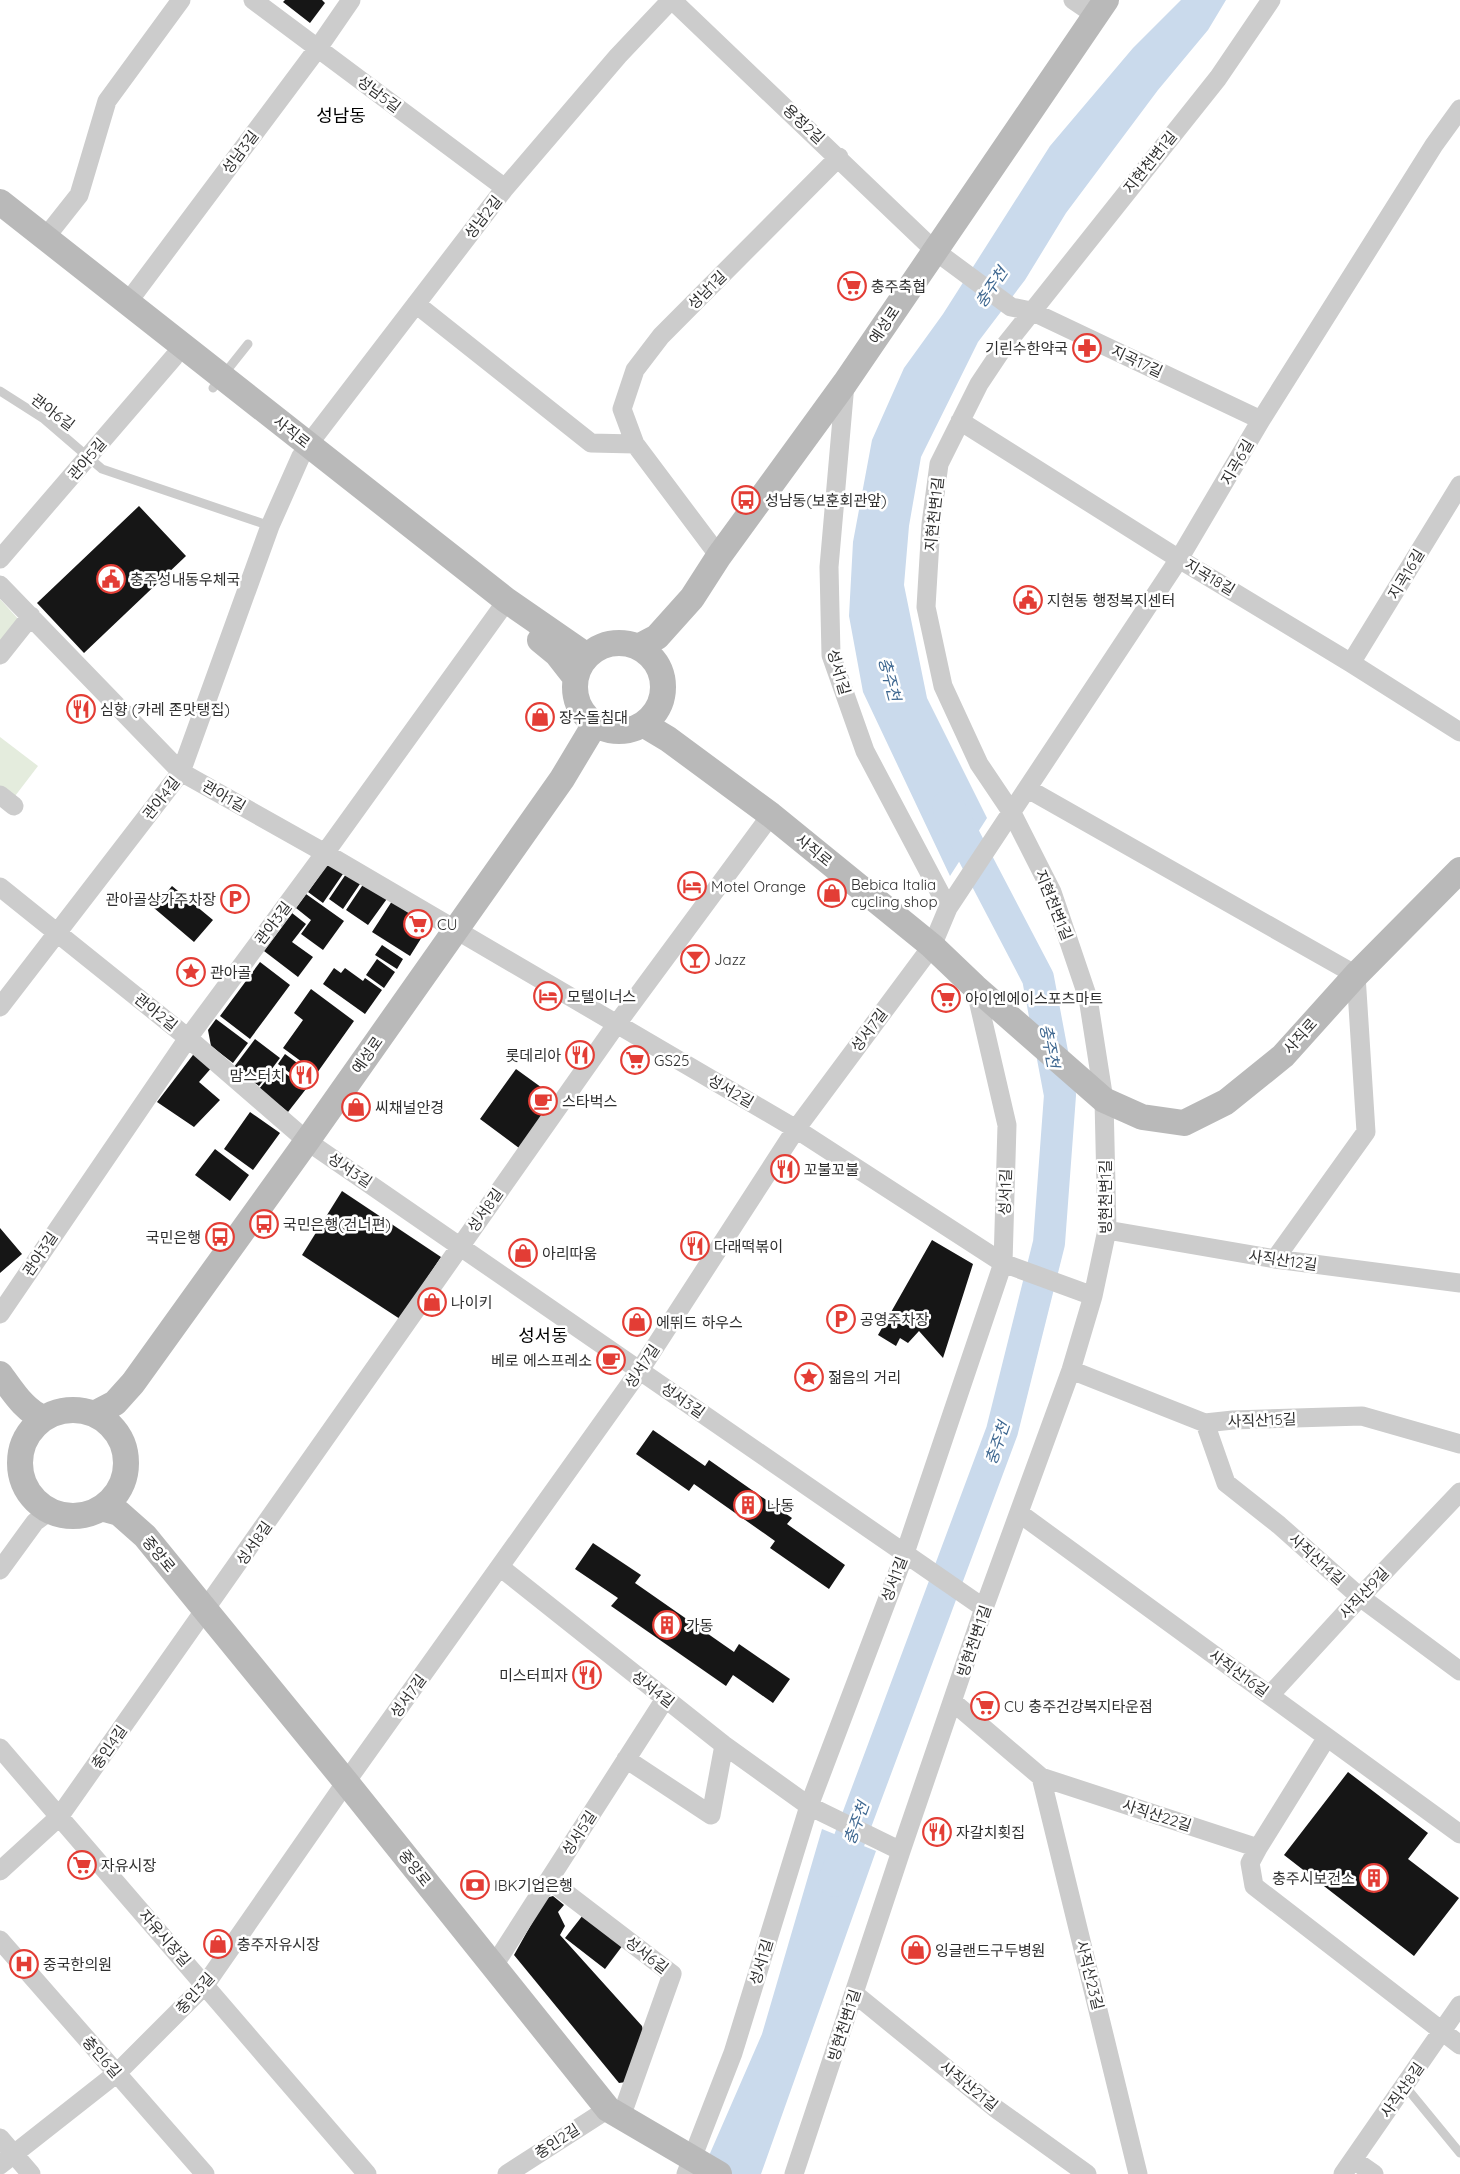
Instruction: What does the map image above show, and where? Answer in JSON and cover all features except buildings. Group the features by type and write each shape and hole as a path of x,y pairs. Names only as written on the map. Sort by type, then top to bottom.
{"main road":[{"name":"예성로","path":"692,598 720,556 845,383 1101,7"},
{"name":"사직로","path":"0,202 128,302 217,382 506,600 581,667"},
{"name":"사직로","path":"0,221 174,357 217,382"},
{"name":"사직로","path":"305,450 500,610 557,654 581,667"},
{"path":"638,647 658,637 692,598"},
{"path":"660,671 668,648 692,598"},
{"path":"616,643 638,647 651,657 660,671 663,682 659,706 652,716 642,724 631,729 619,731 595,724 585,716 578,704 574,691 581,667 595,649 616,643"},
{"name":"예성로","path":"94,1414 115,1403 133,1383 307,1141 454,929 562,779 595,724"},
{"name":"사직로","path":"642,724 668,739 771,815 932,946 975,987 1104,1100 1142,1117 1184,1123 1226,1102 1283,1056 1356,974 1460,870"},
{"path":"0,1374 32,1424"},
{"name":"예성로","path":"117,1433 118,1414 133,1383"},
{"path":"0,1456 15,1452 32,1424 56,1413 69,1410 94,1414 107,1422 117,1433 122,1442 126,1457 122,1482 114,1496 101,1508 76,1515 42,1511 27,1489 20,1462 32,1424"},
{"path":"0,1464 13,1470 23,1478"},
{"name":"중앙로","path":"122,1482 127,1505 139,1529"},
{"name":"중앙로","path":"101,1508 119,1513 139,1529 346,1782 493,1967 615,2113 699,2168"}],"street":[{"path":"46,238 79,195 107,101 180,0"},
{"name":"성남5길","path":"253,0 505,188"},
{"name":"성남3길","path":"128,302 318,48 351,0"},
{"name":"용정2길","path":"671,0 839,157 934,250 1011,306"},
{"name":"성남2길","path":"305,450 505,188 618,56 671,0"},
{"path":"1073,0 1101,7"},
{"name":"지현천변1길","path":"1104,1100 1088,998 1052,892 1012,814 979,764 943,686 926,607 931,524 939,464 984,377 1003,348 1218,78 1271,0"},
{"name":"지곡6길","path":"948,908 1179,559 1261,420 1434,145 1460,109"},
{"name":"성남1길","path":"720,556 634,444 622,409 634,370 661,336 839,157"},
{"path":"416,304 591,443 634,444"},
{"name":"지곡17길","path":"1011,306 1031,311 1261,420"},
{"name":"관아5길","path":"0,559 174,357"},
{"name":"성서1길","path":"845,383 829,567 831,655 865,751 948,908"},
{"name":"지곡18길","path":"960,421 1179,559 1351,663 1460,732"},
{"name":"관아4길","path":"0,1008 181,772 270,526 305,450"},
{"name":"지곡16길","path":"1351,663 1460,485"},
{"name":"관아1길","path":"0,585 181,772 325,853 454,929"},
{"name":"관아3길","path":"0,1314 188,1038 325,853 500,610"},
{"path":"0,656 31,616"},
{"path":"1028,789 1356,974 1366,1132 1274,1259"},
{"name":"성서8길","path":"206,1610 616,1025 771,815"},
{"name":"관아2길","path":"0,887 188,1038 307,1141"},
{"name":"성서7길","path":"346,1782 640,1370 796,1128 932,946 948,908"},
{"name":"성서2길","path":"454,929 616,1025 796,1128 1003,1262 1093,1296"},
{"name":"성서1길","path":"699,2168 809,1806 904,1552 1003,1262 1006,1125 975,987"},
{"name":"빙현천변1길","path":"794,2174 984,1608 1071,1370 1093,1296 1107,1230 1104,1100"},
{"name":"성서3길","path":"307,1141 984,1608"},
{"name":"사직산12길","path":"1107,1230 1274,1259 1460,1283"},
{"name":"사직산15길","path":"1071,1370 1205,1423 1233,1420 1362,1416 1460,1444"},
{"name":"사직산14길","path":"1205,1423 1226,1483 1279,1525 1360,1597 1460,1672"},
{"name":"사직산9길","path":"1270,1695 1460,1492"},
{"path":"0,1570 42,1511"},
{"name":"사직산16길","path":"1019,1513 1460,1834"},
{"name":"성서4길","path":"500,1567 724,1745 809,1806 901,1851"},
{"name":"충인4길","path":"0,1871 59,1817 206,1610"},
{"name":"성서5길","path":"493,1967 665,1699"},
{"name":"사직산22길","path":"953,1702 1041,1777 1258,1848"},
{"path":"1328,1738 1250,1863 1254,1886 1460,2045"},
{"path":"626,1760 711,1815 724,1745"},
{"name":"자유시장길","path":"0,1748 367,2174"},
{"name":"사직산23길","path":"1041,1777 1138,2174"},
{"name":"충인3길","path":"6,2160 117,2073 205,1984 346,1782"},
{"name":"성서6길","path":"549,1880 672,1974 615,2113"},
{"name":"충인6길","path":"0,1940 205,2174"},
{"name":"사직산21길","path":"855,1994 995,2108 1087,2174"},
{"name":"사직산8길","path":"1348,2167 1460,2005"},
{"name":"충인2길","path":"507,2174 615,2113"},
{"path":"0,2138 6,2160 31,2174"},
{"path":"1348,2167 1374,2174"}],"lane":[{"path":"217,382 248,344"},
{"name":"관아6길","path":"0,391 44,420 88,458"},
{"path":"88,458 102,469 270,526"},
{"path":"1404,2086 1460,2153"}],"green space":[{"path":"0,599 19,620 0,642"},
{"path":"0,737 38,766 12,800 0,790"}],"water":[{"path":"1181,0 1226,0 1208,30 1158,90 1066,213 1025,280 978,342 921,457 909,526 904,585 927,698 987,818 950,876 863,692 849,616 853,542 872,440 904,368 943,314 1050,146 1133,48"},
{"path":"822,1829 876,1851 761,2174 701,2174 762,2034"}],"waterway":[{"name":"충주천","path":"834,1881 1002,1431 1049,1243 1060,1095 1038,978 948,806"}],"place":[{"name":"충주축협","path":"852,286"},
{"name":"기린수한약국","path":"1087,348"},
{"name":"성남동(보훈회관앞)","path":"746,500"},
{"name":"충주성내동우체국","path":"111,579"},
{"name":"지현동 행정복지센터","path":"1028,600"},
{"name":"심향 (카레 존맛탱집)","path":"81,709"},
{"name":"장수돌침대","path":"540,717"},
{"name":"Motel Orange","path":"692,886"},
{"name":"Bebica Italia cycling shop","path":"832,893"},
{"name":"관아골상가주차장","path":"235,899"},
{"name":"CU","path":"418,924"},
{"name":"Jazz","path":"695,959"},
{"name":"관아골","path":"191,972"},
{"name":"모텔이너스","path":"548,996"},
{"name":"아이엔에이스포츠마트","path":"946,998"},
{"name":"롯데리아","path":"580,1055"},
{"name":"GS25","path":"635,1060"},
{"name":"맘스터치","path":"304,1075"},
{"name":"스타벅스","path":"543,1101"},
{"name":"씨채널안경","path":"356,1107"},
{"name":"꼬불꼬불","path":"785,1169"},
{"name":"국민은행(건너편)","path":"264,1224"},
{"name":"국민은행","path":"220,1237"},
{"name":"다래떡볶이","path":"695,1246"},
{"name":"아리따움","path":"523,1253"},
{"name":"나이키","path":"432,1302"},
{"name":"공영주차장","path":"841,1319"},
{"name":"에뛰드 하우스","path":"637,1322"},
{"name":"베로 에스프레소","path":"611,1360"},
{"name":"젊음의 거리","path":"809,1377"},
{"name":"나동","path":"748,1505"},
{"name":"가동","path":"667,1625"},
{"name":"미스터피자","path":"587,1675"},
{"name":"CU 충주건강복지타운점","path":"985,1706"},
{"name":"자갈치횟집","path":"937,1832"},
{"name":"자유시장","path":"82,1865"},
{"name":"충주시보건소","path":"1374,1878"},
{"name":"IBK기업은행","path":"475,1885"},
{"name":"충주자유시장","path":"218,1944"},
{"name":"잉글랜드구두병원","path":"916,1950"},
{"name":"중국한의원","path":"24,1964"}],"district":[{"name":"성남동","path":"341,115"},
{"name":"성서동","path":"543,1335"}]}
